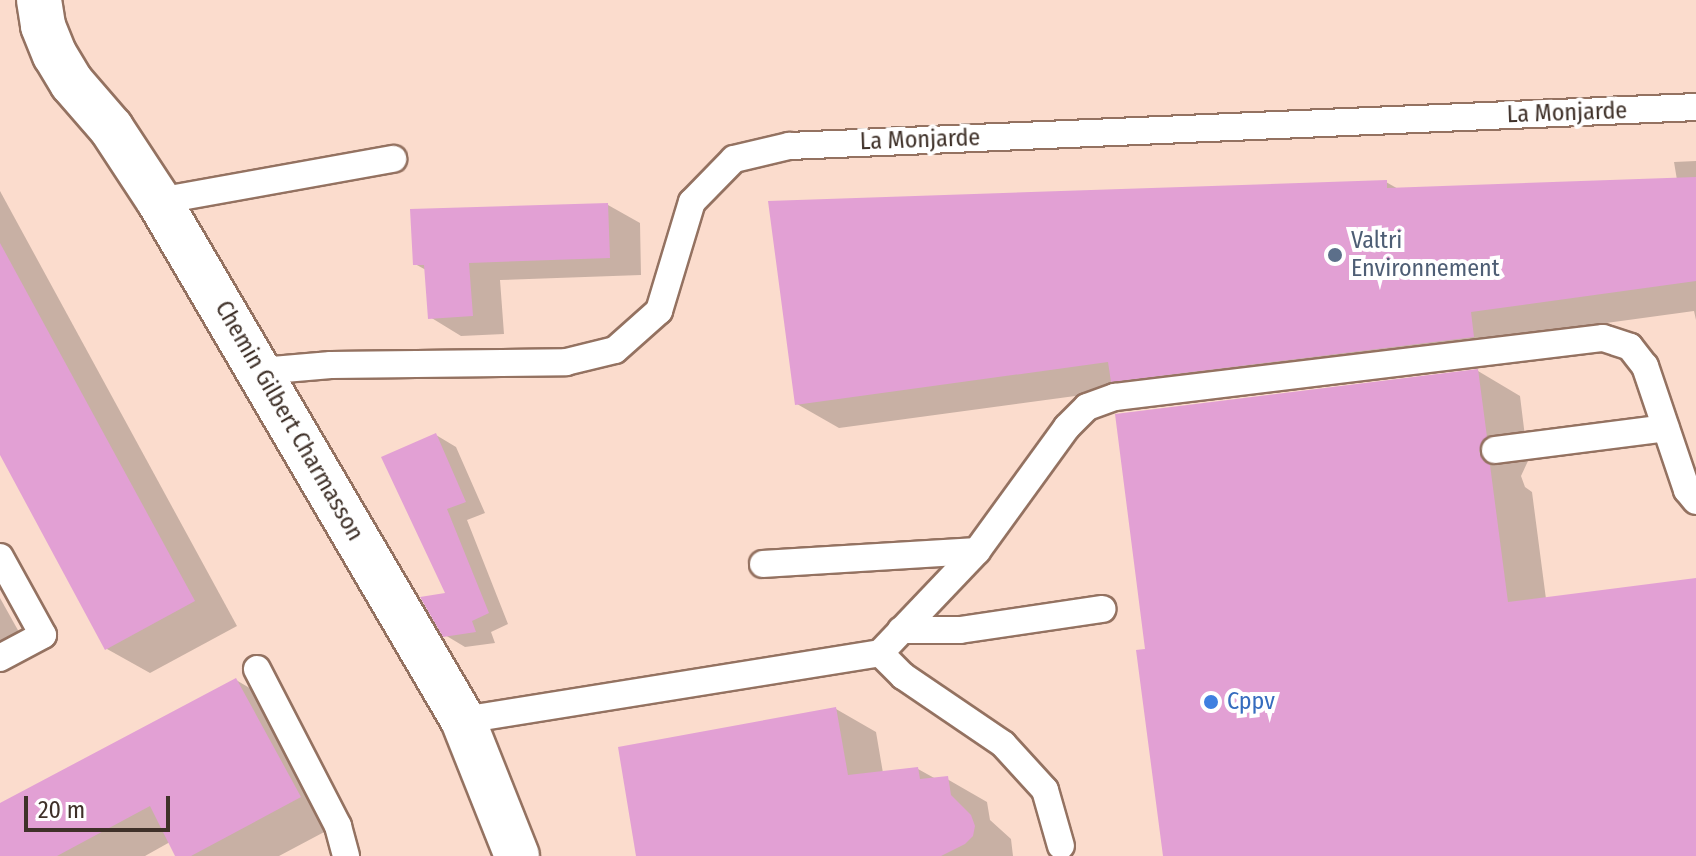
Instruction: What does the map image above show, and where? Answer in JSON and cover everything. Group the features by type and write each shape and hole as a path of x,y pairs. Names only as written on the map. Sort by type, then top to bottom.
{"street":[{"name":"Chemin Gilbert Charmasson","path":"39,0 43,26 55,55 72,83 118,138 159,201 463,720 517,856"}],"lane":[{"name":"La Monjarde","path":"261,371 331,365 566,362 615,350 659,311 692,202 734,159 789,146 1696,107"},
{"path":"159,201 393,159"},
{"path":"463,720 880,653 977,551 1067,427 1087,407 1115,397 1603,338 1630,347 1645,366 1687,490 1696,501"},
{"path":"1495,450 1666,428"},
{"path":"763,564 977,551"},
{"path":"0,557 43,635 0,658"},
{"path":"901,630 960,630 1102,609"},
{"path":"880,653 903,676 1003,744 1045,790 1061,846"},
{"path":"257,669 338,826 346,856"}],"building":[{"path":"1696,177 1696,281 1471,312 1474,337 1111,382 1108,362 795,405 768,201 1387,180 1387,188"},
{"path":"608,203 610,258 469,263 473,316 428,319 424,265 413,265 410,209"},
{"path":"0,243 195,601 105,650 0,455"},
{"path":"1478,369 1487,437 1479,451 1483,460 1490,465 1508,602 1696,578 1696,856 1163,856 1136,650 1145,649 1115,414"},
{"path":"436,433 466,502 447,509 489,613 472,621 476,632 443,637 420,597 445,593 381,457"},
{"path":"236,678 301,797 191,856 175,856 150,806 57,856 0,856 0,803"},
{"path":"836,707 848,775 918,767 920,779 948,776 951,795 971,815 975,826 973,836 965,844 941,856 636,856 618,747"}],"place":[{"name":"Valtri Environnement","path":"1335,255"},
{"name":"Cppv","path":"1211,702"}]}
